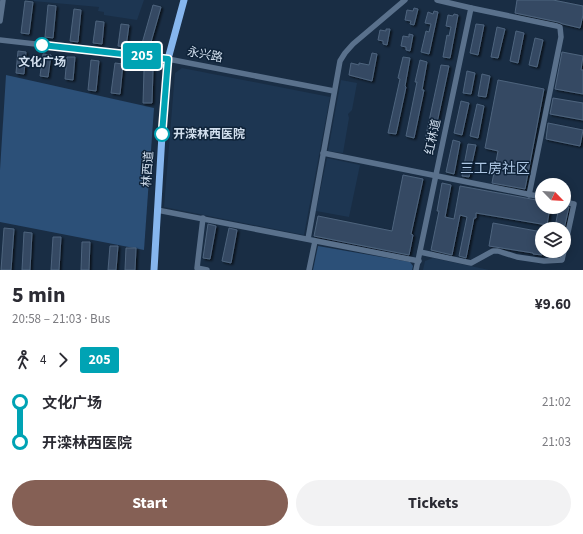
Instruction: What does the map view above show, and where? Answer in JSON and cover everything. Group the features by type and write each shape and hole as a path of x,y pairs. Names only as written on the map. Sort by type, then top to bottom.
{"main road":[{"name":"林西道","path":"154,270 168,59 184,0"}],"street":[{"path":"0,21 3,0"},
{"path":"308,239 340,61 353,44 405,0"},
{"path":"437,0 560,27 561,37 529,195"},
{"name":"红林道","path":"416,270 471,8"},
{"name":"永兴路","path":"0,40 168,59 334,91"},
{"path":"323,153 535,196"},
{"path":"570,222 574,204 571,203"},
{"path":"157,210 419,261"},
{"path":"203,218 197,268 207,270"},
{"path":"309,270 315,241"},
{"path":"420,252 471,262 498,251 517,257 544,261 562,260 562,258"}],"shaded area":[{"path":"144,0 137,20 104,15 104,12 98,11 99,7 33,1"},
{"name":"开滦林西医院","path":"182,68 330,97 304,235 164,207 175,73"},
{"name":"文化广场","path":"6,75 154,108 144,250 0,222 0,170"},
{"path":"341,80 357,83 352,110 348,114 349,118 343,153 328,151"},
{"path":"327,158 360,165 349,217 316,211"},
{"path":"318,246 410,262 413,266 412,270 313,270"},
{"path":"433,258 489,270 423,270 425,261"}],"building":[{"path":"517,0 553,0 583,6 583,15 580,28 515,13"},
{"path":"25,1 33,2 29,34 21,33"},
{"path":"48,5 56,6 53,38 45,37"},
{"path":"153,5 161,7 149,49 141,47"},
{"path":"414,8 418,9 414,25 410,24 411,21 405,20 407,10 413,11"},
{"path":"74,9 81,10 78,42 70,41"},
{"path":"434,11 438,12 429,54 421,52 426,31 429,32 431,24 425,23 428,12 433,14"},
{"path":"454,14 458,15 450,58 443,57 447,35 449,36 451,27 446,26 448,15 453,16"},
{"path":"96,21 104,22 102,44 93,43"},
{"path":"121,24 129,25 126,47 118,46"},
{"path":"476,24 484,25 478,55 470,53"},
{"path":"497,27 505,29 498,58 491,57"},
{"path":"386,29 390,29 387,45 383,44 383,41 378,40 380,30 386,31"},
{"path":"516,31 524,33 518,63 510,61"},
{"path":"409,34 413,35 410,51 406,50 406,47 401,46 403,36 409,37"},
{"path":"535,38 543,40 537,67 529,65"},
{"path":"18,51 26,52 24,74 16,73"},
{"path":"562,52 583,56 581,70 583,70 583,94 555,89"},
{"path":"372,53 377,54 372,81 349,75 351,63 369,65"},
{"path":"43,54 51,55 48,77 40,76"},
{"path":"67,57 75,57 73,80 65,79"},
{"path":"403,57 410,58 406,87 396,134 388,133 400,79 398,78"},
{"path":"91,60 99,61 96,91 88,90"},
{"path":"420,60 427,62 422,90 424,90 414,138 406,136"},
{"path":"115,63 123,64 120,94 111,93"},
{"path":"441,65 449,66 433,142 425,140"},
{"path":"144,70 153,70 152,103 143,103"},
{"path":"467,71 475,73 471,94 463,93"},
{"path":"482,74 490,76 486,97 478,96"},
{"path":"498,80 544,89 525,189 492,183 498,151 485,148"},
{"path":"553,98 583,103 583,120 550,114"},
{"path":"461,101 469,103 462,135 454,133"},
{"path":"477,104 484,106 478,138 470,136"},
{"path":"548,123 583,130 580,146 546,139"},
{"path":"453,140 460,142 454,174 446,172"},
{"path":"468,144 476,145 469,177 462,176"},
{"path":"403,175 423,179 411,234 413,235 409,255 314,236 318,216 392,231"},
{"path":"442,183 451,185 445,217 454,219 460,186 535,200 535,214 549,214 548,222 535,223 476,213 466,258 459,256 467,217 460,215 452,255 431,250 439,211 437,211"},
{"path":"558,214 567,214 566,222 556,222"},
{"path":"493,223 535,231 535,254 489,246"},
{"path":"208,224 216,226 210,259 203,258"},
{"path":"4,228 14,229 11,270 1,270"},
{"path":"229,228 237,230 231,263 222,261"},
{"path":"24,232 32,233 30,270 22,270"},
{"path":"53,237 61,237 59,270 51,270"},
{"path":"82,242 90,242 89,270 81,270"},
{"path":"110,246 118,246 116,270 108,270"},
{"path":"126,248 136,248 135,270 125,270"}],"bus line":[{"name":"205","path":"42,45 168,59 162,134"}],"place":[{"name":"文化广场","path":"42,45"},
{"name":"开滦林西医院","path":"162,134"}],"district":[{"name":"三工房社区","path":"495,169"}]}
